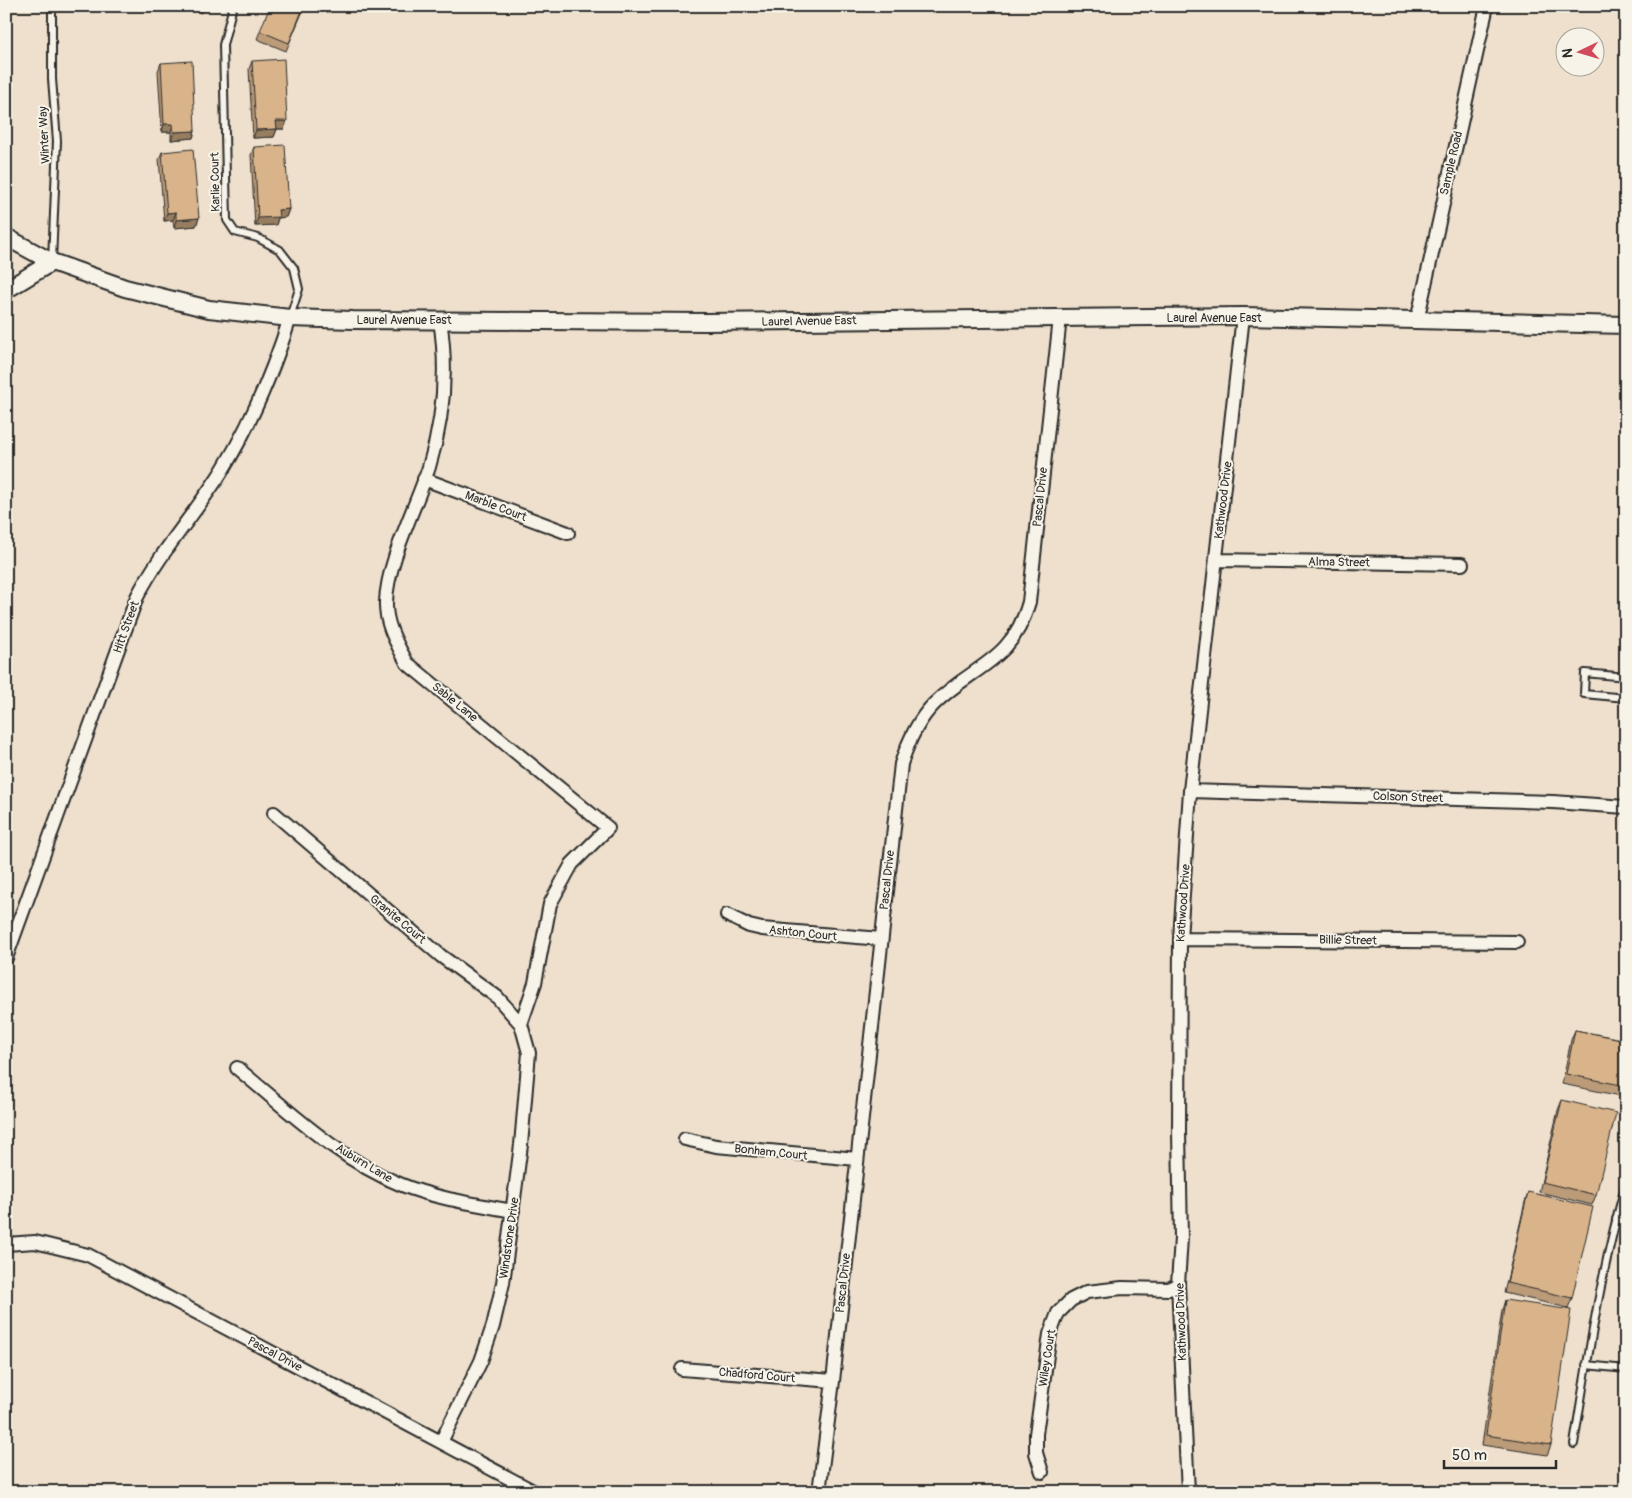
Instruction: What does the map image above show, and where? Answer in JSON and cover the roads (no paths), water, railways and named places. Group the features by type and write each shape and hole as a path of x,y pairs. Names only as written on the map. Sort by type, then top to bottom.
{"street":[{"name":"Sample Road","path":"1417,321 1487,6"},
{"name":"Laurel Avenue East","path":"6,237 52,262 125,288 186,305 290,318 717,322 1243,316 1626,325"},
{"path":"6,290 52,262"},
{"name":"Kathwood Drive","path":"1188,1492 1178,1284 1181,1238 1179,1132 1180,939 1190,791 1243,316"},
{"name":"Hitt Street","path":"6,958 136,597 151,570 221,472 257,403 281,347 290,318"},
{"name":"Pascal Drive","path":"818,1492 833,1381 898,782 909,742 918,724 934,704 1008,646 1024,620 1029,602 1060,318"},
{"name":"Sable Lane","path":"440,320 445,375 443,402 424,479 402,538 389,583 386,603 393,638 407,663 608,828 572,864 550,904 536,983 521,1024"},
{"name":"Marble Court","path":"424,479 568,533"},
{"name":"Alma Street","path":"1216,560 1462,564"},
{"name":"Colson Street","path":"1190,791 1553,802 1626,807"},
{"name":"Granite Court","path":"274,813 441,956 497,997 521,1024"},
{"name":"Ashton Court","path":"727,915 750,926 762,929 881,939"},
{"name":"Billie Street","path":"1180,939 1517,942"},
{"name":"Windstone Drive","path":"441,1442 481,1362 494,1326 503,1283 528,1080 529,1053 521,1024"},
{"name":"Auburn Lane","path":"237,1068 302,1122 344,1154 367,1168 401,1185 429,1194 513,1211"},
{"name":"Bonham Court","path":"685,1139 716,1146 857,1159"},
{"name":"Pascal Drive","path":"6,1244 35,1242 88,1255 535,1492"},
{"name":"Wiley Court","path":"1042,1472 1036,1453 1036,1434 1050,1334 1058,1313 1071,1300 1087,1292 1122,1288 1169,1289 1178,1284"},
{"name":"Chadford Court","path":"682,1369 833,1381"}],"lane":[{"name":"Winter Way","path":"52,6 52,79 57,141 52,262"},
{"name":"Karlie Court","path":"233,6 223,45 227,220 235,232 258,238 280,250 294,268 299,289 290,318"},
{"path":"1626,676 1585,673 1584,694 1626,698"},
{"path":"1574,1444 1586,1365 1616,1218 1626,1184"},
{"path":"1616,1218 1626,1221"},
{"path":"1586,1365 1626,1369"}]}
